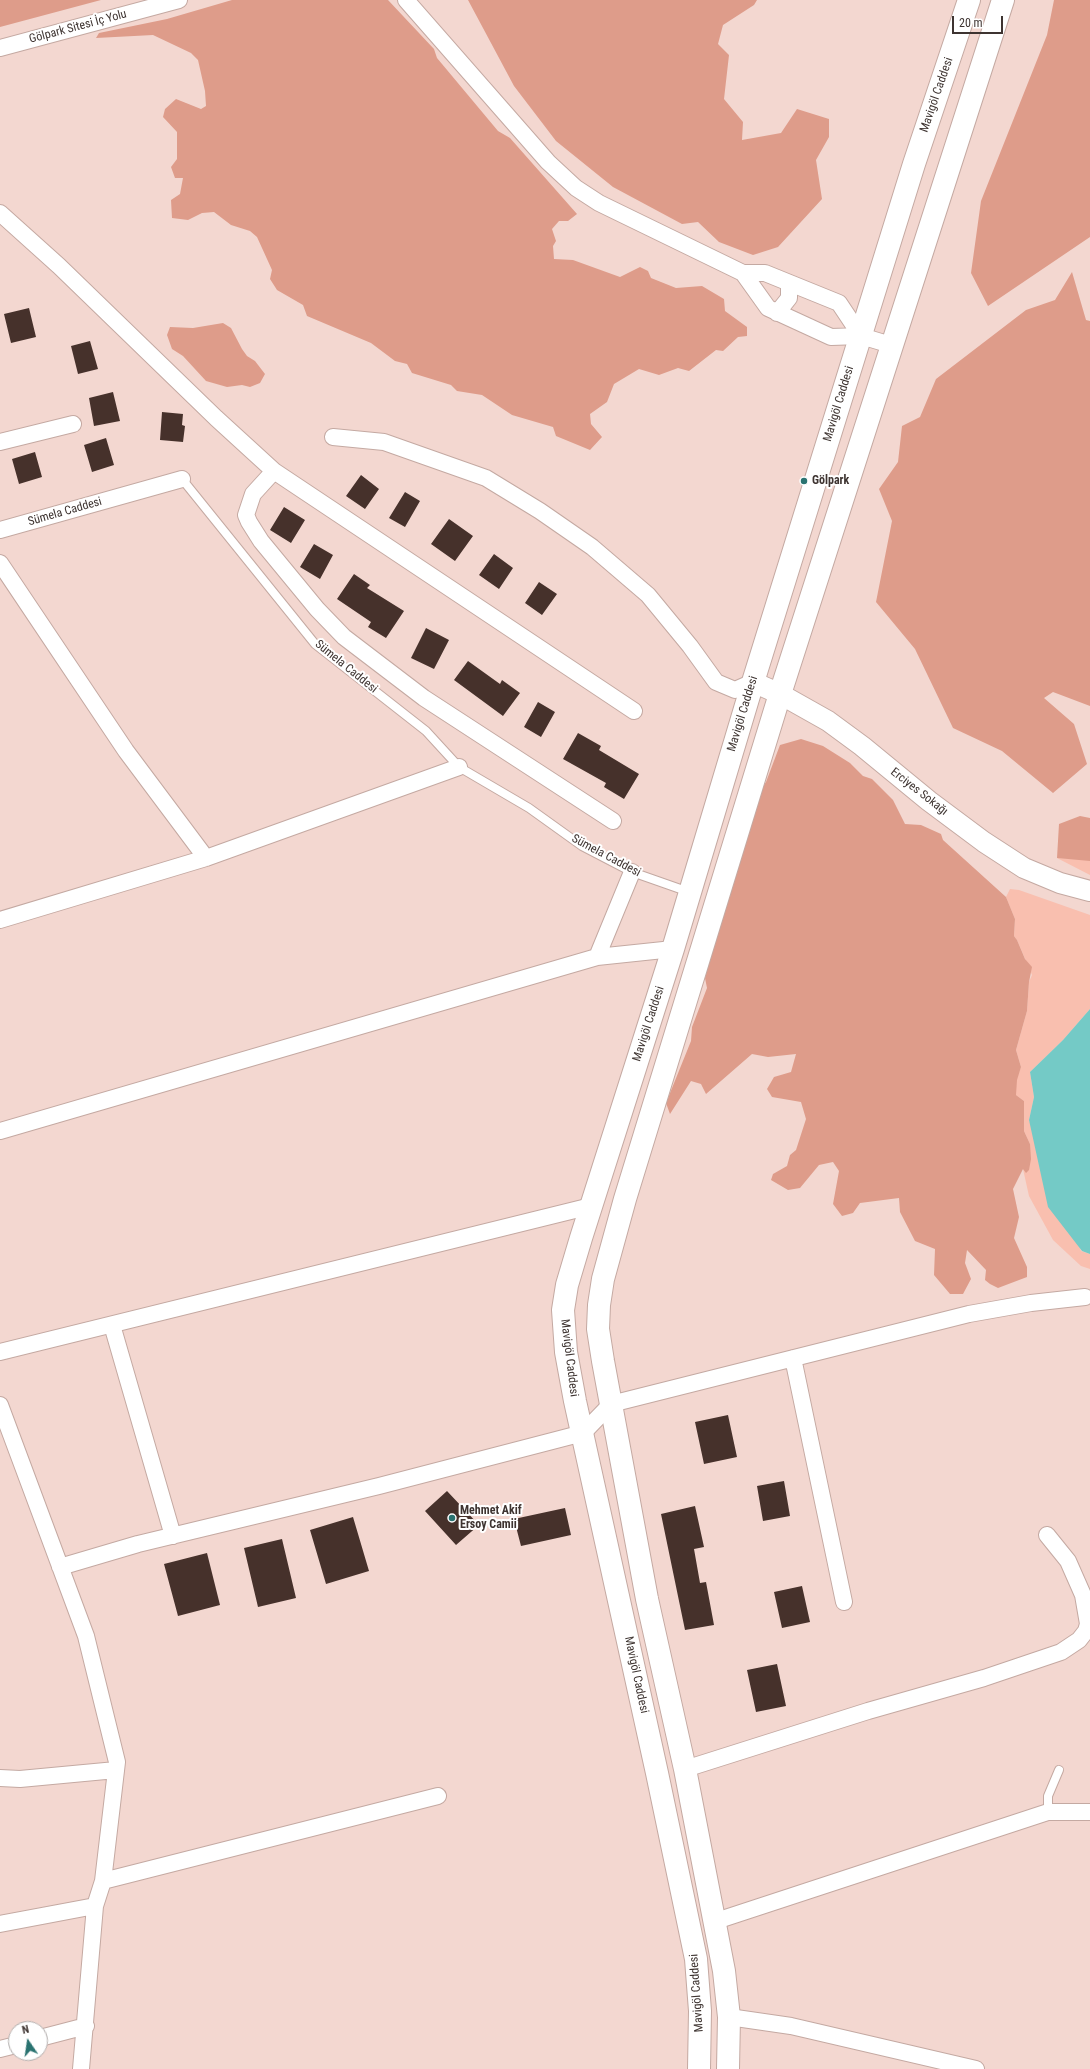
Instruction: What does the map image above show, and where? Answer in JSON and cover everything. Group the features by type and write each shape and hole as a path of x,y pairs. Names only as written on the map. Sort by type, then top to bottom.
{"main road":[{"name":"Mavigöl Caddesi","path":"699,2069 700,2011 696,1960 583,1433 575,1402 566,1352 563,1310 567,1285 673,949 753,682 914,164 969,0"},
{"path":"728,2069 729,2017 716,1921 685,1769 647,1599 598,1329 599,1305 603,1279 625,1199 780,694 1003,0"}],"street":[{"name":"Gölpark Sitesi İç Yolu","path":"0,48 179,0"},
{"path":"406,0 543,156 576,188 599,203 743,273 765,273 840,303 861,336"},
{"path":"0,213 59,266 216,418 274,471 634,711"},
{"path":"743,273 768,308 777,313 831,337 861,336 891,345"},
{"path":"777,313 790,298 789,283"},
{"path":"0,442 73,424"},
{"path":"333,436 384,442 486,478 540,511 592,547 648,595 690,646 716,682 735,690 753,682"},
{"path":"274,471 254,494 246,515 261,541 318,609 344,637 424,698 613,821"},
{"name":"Sümela Caddesi","path":"0,530 182,479"},
{"path":"0,563 126,751 206,858"},
{"name":"Erciyes Sokağı","path":"753,682 780,694 828,721 862,746 935,806 984,842 1024,868 1060,883 1090,891"},
{"path":"0,920 206,858 459,767"},
{"path":"597,957 632,872"},
{"path":"0,1131 597,957 673,949"},
{"path":"0,1352 591,1206"},
{"path":"60,1566 173,1536 386,1484 583,1433 611,1404 969,1314 1031,1303 1085,1297"},
{"path":"112,1325 173,1536"},
{"path":"793,1358 844,1602"},
{"path":"0,1405 86,1636 117,1762 104,1881 95,1906 86,2026 81,2069"},
{"path":"685,1769 868,1711 984,1678 1061,1652 1079,1640 1086,1631 1088,1624 1083,1595 1068,1561 1047,1535"},
{"path":"0,1778 20,1779 116,1770"},
{"path":"104,1881 438,1796"},
{"path":"716,1921 1048,1812 1090,1812"},
{"path":"0,1924 95,1906"},
{"path":"729,2017 792,2026 976,2069"},
{"path":"48,2036 86,2026"}],"lane":[{"name":"Sümela Caddesi","path":"182,479 315,644 426,731 459,767 529,808 582,846 632,872 690,892"},
{"path":"1048,1812 1048,1796 1059,1770"}],"shaded area":[{"path":"0,0 101,0 0,27"},
{"path":"232,0 388,0 434,49 437,58 498,131 510,138 577,214 568,221 559,221 552,229 556,241 553,246 554,259 573,260 620,277 640,267 648,271 651,278 676,288 702,286 724,299 725,311 747,327 747,336 738,337 723,351 716,350 689,371 678,368 659,375 639,369 614,384 607,402 590,414 591,424 602,437 590,450 556,436 553,427 512,415 482,395 457,391 451,385 412,373 407,364 395,361 371,343 307,316 303,305 277,290 270,279 272,270 257,237 250,231 231,225 214,212 202,213 188,220 172,218 171,200 180,194 183,178 175,178 171,167 177,159 177,132 163,117 165,109 176,99 201,109 206,106 205,91 198,60 191,53 153,35 96,38 99,33 167,19"},
{"path":"468,0 757,0 754,5 723,25 718,44 729,55 724,99 743,122 742,140 781,133 797,109 829,119 829,137 816,160 822,199 778,247 753,255 719,242 698,222 682,224 613,187 556,141 514,86"},
{"path":"1054,0 1090,0 1090,237 988,306 971,273 981,201 1047,35"},
{"path":"1072,272 1086,320 1090,321 1090,706 1053,692 1044,698 1074,724 1087,764 1053,793 1002,751 953,728 915,649 876,602 892,521 879,489 898,462 902,426 920,417 936,379 1026,310 1055,300"},
{"path":"223,323 231,328 247,356 255,361 265,374 260,383 250,387 242,385 227,387 206,381 183,356 172,349 167,335 170,327 193,328"},
{"path":"801,739 823,746 850,763 863,776 872,779 893,800 905,824 921,825 941,834 943,840 1006,897 1015,919 1014,936 1025,959 1032,967 1029,982 1027,1011 1016,1050 1021,1067 1017,1080 1016,1095 1024,1101 1024,1131 1030,1144 1031,1159 1029,1170 1026,1173 1023,1169 1013,1189 1019,1217 1014,1238 1027,1267 1027,1277 998,1288 985,1280 986,1270 967,1250 965,1263 971,1279 963,1294 950,1294 934,1275 935,1249 915,1241 900,1212 899,1198 860,1203 853,1213 842,1216 833,1204 839,1171 833,1162 819,1165 800,1188 788,1190 771,1180 773,1174 787,1166 790,1155 796,1150 806,1119 801,1102 772,1097 767,1089 774,1077 791,1072 796,1054 768,1057 752,1054 706,1094 701,1084 691,1081 670,1114 666,1103 691,1041 692,1027 707,988 705,978 714,938 731,872 755,814 756,797 766,782 780,745"},
{"path":"1080,816 1090,818 1090,861 1057,858 1059,824"},
{"path":"1057,858 1088,859 1090,861 1090,875"},
{"path":"1010,889 1019,890 1090,915 1090,1009 1063,1040 1030,1072 1034,1097 1029,1120 1081,1251 1090,1254 1090,1269 1081,1266 1053,1240 1029,1196 1023,1169 1030,1144 1024,1131 1024,1101 1016,1095 1016,1080 1021,1067 1016,1050 1027,1011 1029,982 1032,975 1014,936 1015,919 1006,897"}],"water":[{"path":"1090,1009 1090,1254 1082,1251 1048,1207 1029,1120 1034,1097 1030,1072 1063,1040"}],"building":[{"path":"29,308 36,337 11,343 4,314"},
{"path":"90,341 98,369 78,374 71,346"},
{"path":"113,392 120,421 94,426 89,398"},
{"path":"162,412 183,414 182,425 185,426 183,442 160,440"},
{"path":"106,438 114,465 92,472 84,445"},
{"path":"35,452 42,477 19,484 12,459"},
{"path":"361,475 379,489 365,509 346,496"},
{"path":"405,492 420,501 405,527 389,518"},
{"path":"284,507 305,520 291,543 270,530"},
{"path":"449,519 473,536 455,561 431,544"},
{"path":"314,544 333,555 320,579 300,567"},
{"path":"494,554 513,568 499,589 479,575"},
{"path":"354,574 370,585 367,588 404,611 386,638 368,627 371,622 337,599"},
{"path":"539,582 557,594 542,615 525,603"},
{"path":"426,628 449,640 434,669 411,658"},
{"path":"468,661 500,684 502,680 520,693 503,716 454,680"},
{"path":"538,702 555,712 541,737 524,727"},
{"path":"578,733 601,746 599,750 639,774 624,799 604,787 606,783 563,759"},
{"path":"728,1415 737,1457 704,1464 695,1422"},
{"path":"784,1481 790,1516 763,1521 757,1486"},
{"name":"Mehmet Akif Ersoy Camii","path":"447,1491 479,1525 456,1545 425,1511"},
{"path":"695,1506 704,1547 694,1549 700,1583 706,1582 714,1625 685,1630 661,1514"},
{"path":"565,1508 571,1535 521,1546 514,1519"},
{"path":"353,1517 369,1571 326,1584 310,1530"},
{"path":"282,1539 296,1598 258,1607 244,1548"},
{"path":"207,1553 220,1605 178,1616 164,1564"},
{"path":"802,1586 810,1622 782,1628 774,1592"},
{"path":"777,1664 786,1706 756,1712 747,1670"}],"place":[{"name":"Gölpark","path":"804,481"},
{"name":"Mehmet Akif Ersoy Camii","path":"452,1518"}]}
